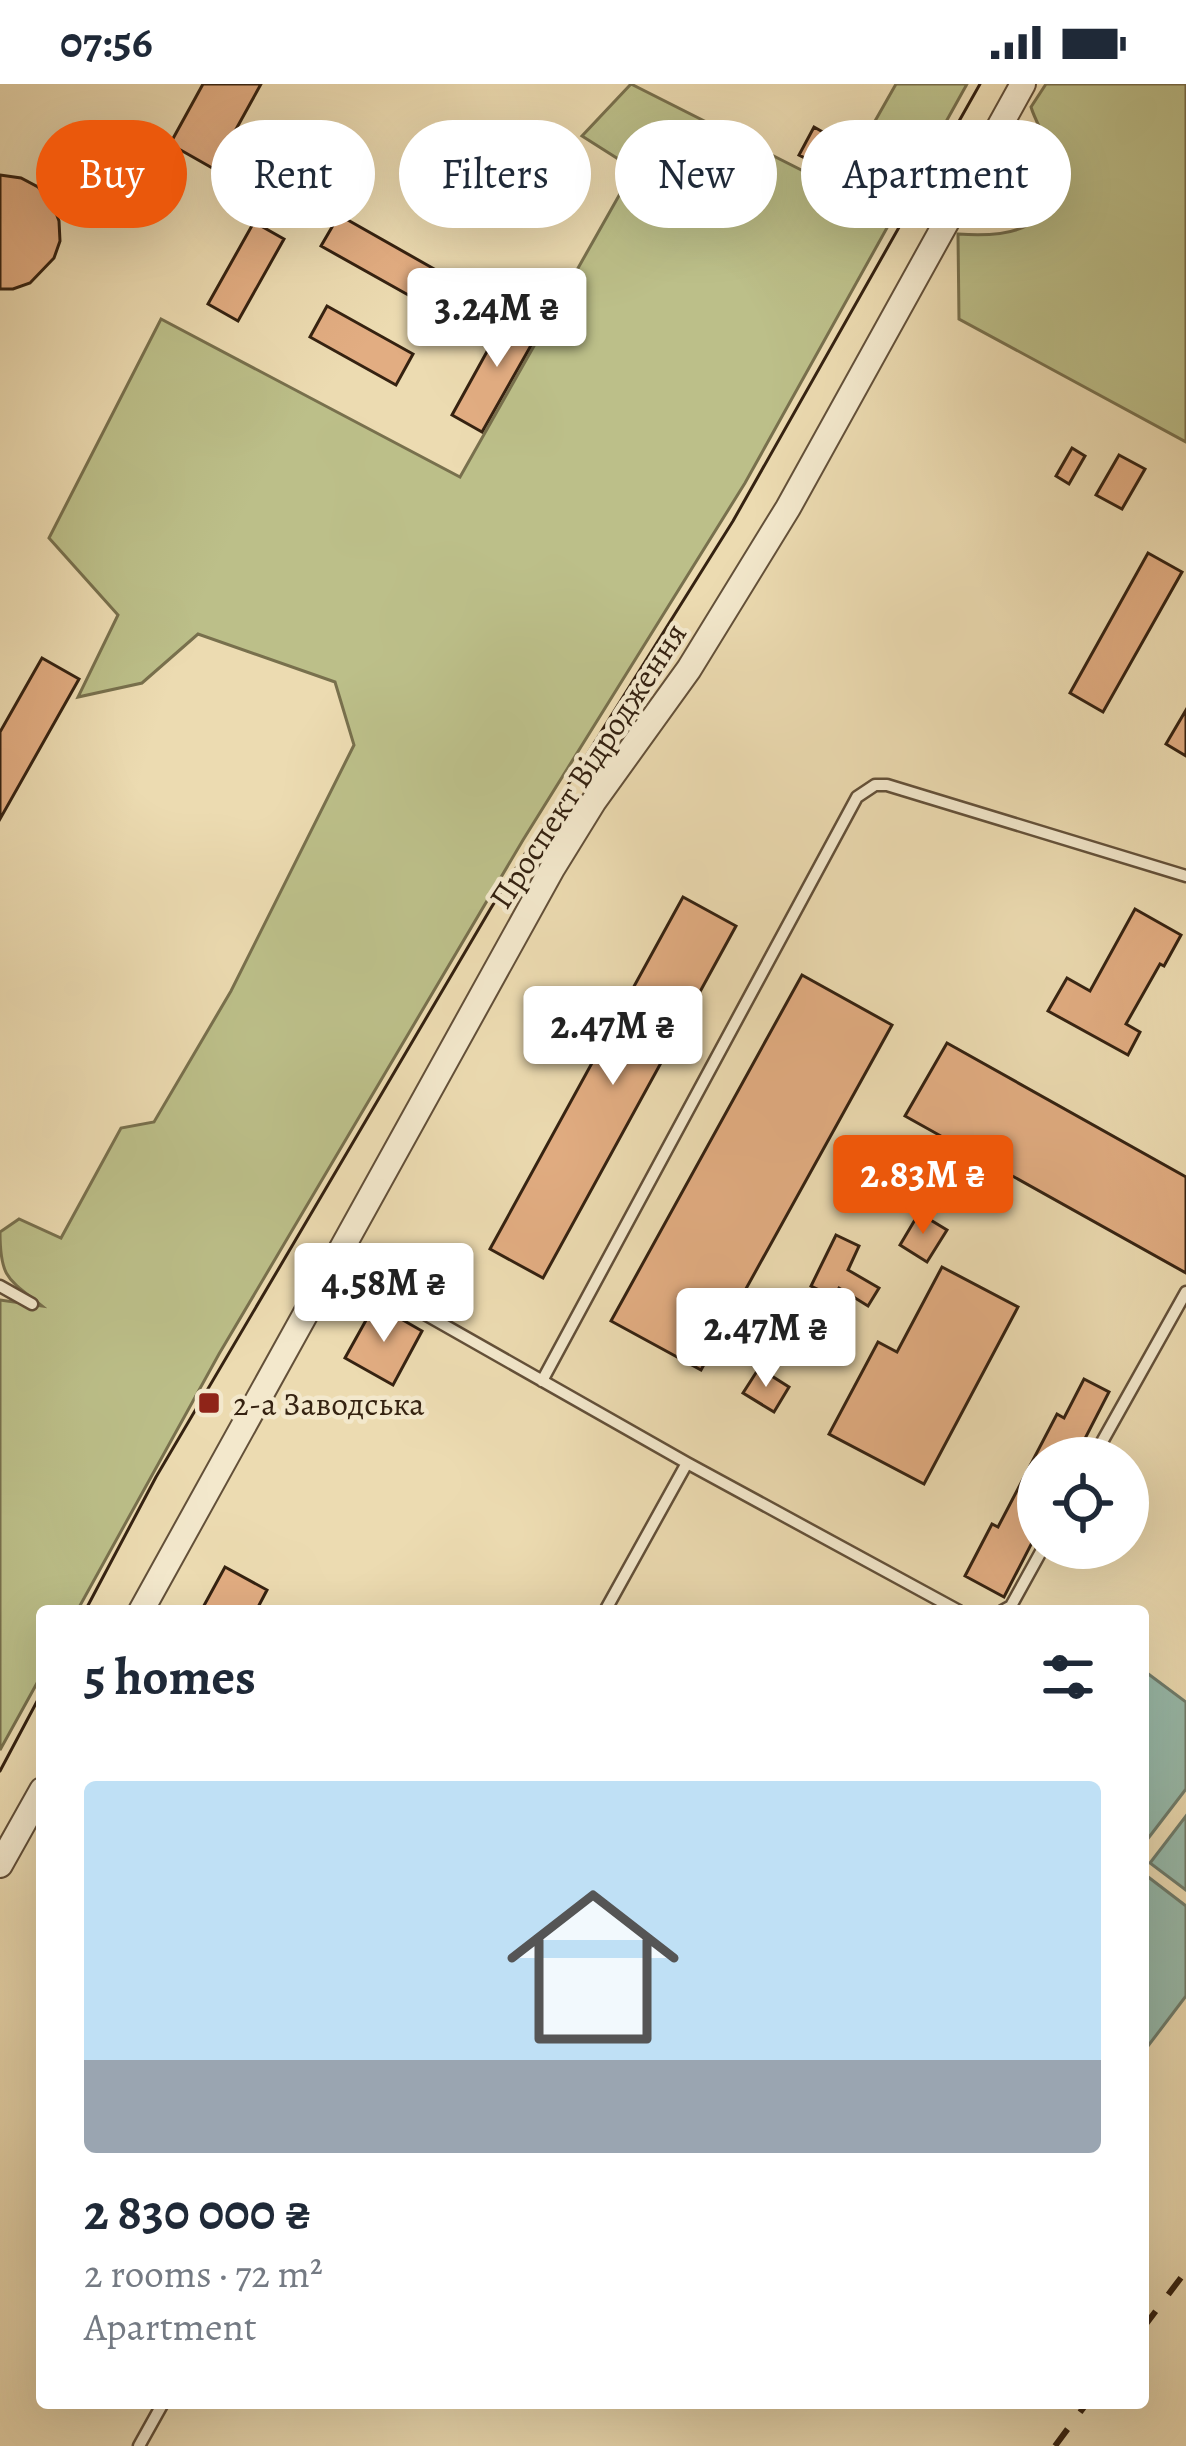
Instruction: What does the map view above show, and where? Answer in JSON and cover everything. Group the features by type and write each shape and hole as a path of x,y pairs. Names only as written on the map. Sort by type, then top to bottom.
{"street":[{"name":"Проспект Відродження","path":"144,1605 552,869 594,801 689,669 788,508 1023,84"},
{"path":"0,1865 36,1801"}],"lane":[{"path":"542,1381 857,797 865,790 887,785 1186,876"},
{"path":"335,1263 948,1605"},
{"path":"0,1286 32,1304"},
{"path":"1105,1437 1186,1292"},
{"path":"608,1605 687,1463"},
{"path":"1012,1605 1031,1569"},
{"path":"139,2446 160,2409"}],"green space":[{"path":"631,84 702,120 615,120 615,157 591,142 591,126"},
{"path":"896,84 967,84 947,120 876,120"},
{"path":"1046,84 1186,84 1186,442 959,319 958,234 1071,228 1071,120 1037,120 1031,107"},
{"path":"777,158 801,170 801,228 887,228 745,483 523,840 219,1354 80,1605 36,1605 36,1685 0,1750 0,1300 42,1306 4,1269 0,1232 19,1219 61,1238 121,1128 154,1122 231,991 354,745 335,682 198,634 142,683 78,697 118,615 49,538 161,319 460,477 615,203 615,228 777,228"}],"shaded area":[{"path":"1149,1674 1186,1702 1186,1789 1149,1837"},
{"path":"1186,1816 1186,1890 1150,1863"},
{"path":"1149,1878 1186,1906 1186,1996 1149,2045"}],"building":[{"path":"203,84 261,84 241,120 211,120 211,167 187,154 187,120 183,120"},
{"path":"0,175 36,186 36,228 59,228 60,241 54,258 30,283 0,289"},
{"path":"251,228 265,228 284,239 238,321 208,304"},
{"path":"331,228 362,228 436,270 419,301 321,246"},
{"path":"327,306 413,354 396,385 310,337"},
{"path":"511,308 542,326 482,432 452,415"},
{"path":"1072,448 1085,456 1069,484 1056,476"},
{"path":"1119,455 1145,469 1122,509 1096,495"},
{"path":"1148,553 1182,572 1103,712 1070,693"},
{"path":"42,658 79,679 0,819 0,732"},
{"path":"1186,710 1186,756 1166,744"},
{"path":"683,897 736,926 543,1278 490,1249"},
{"path":"1135,909 1181,935 1126,1024 1140,1032 1128,1055 1048,1011 1067,978 1090,991"},
{"path":"802,975 892,1025 701,1370 611,1321"},
{"path":"947,1043 1186,1177 1186,1273 905,1116"},
{"path":"919,1213 947,1230 927,1262 900,1245"},
{"path":"836,1235 859,1246 848,1270 879,1288 868,1306 839,1288 834,1297 811,1286"},
{"path":"942,1267 1018,1307 924,1484 829,1434 878,1342 897,1352"},
{"path":"375,1304 422,1331 393,1385 345,1358"},
{"path":"759,1368 789,1387 774,1412 743,1393"},
{"path":"1084,1379 1109,1392 1086,1437 1045,1437 1057,1414 1064,1418"},
{"path":"1017,1491 1018,1569 1004,1597 965,1576 992,1524 998,1527"},
{"path":"225,1567 267,1590 259,1605 204,1605"}],"tram line":[{"path":"88,1605 156,1477 491,908 733,521 980,84"},
{"path":"0,1771 36,1703"}],"railway":[{"path":"1149,2320 1186,2271"},
{"path":"1055,2446 1083,2409"}],"place":[{"name":"2-а Заводська","path":"209,1403"}]}
